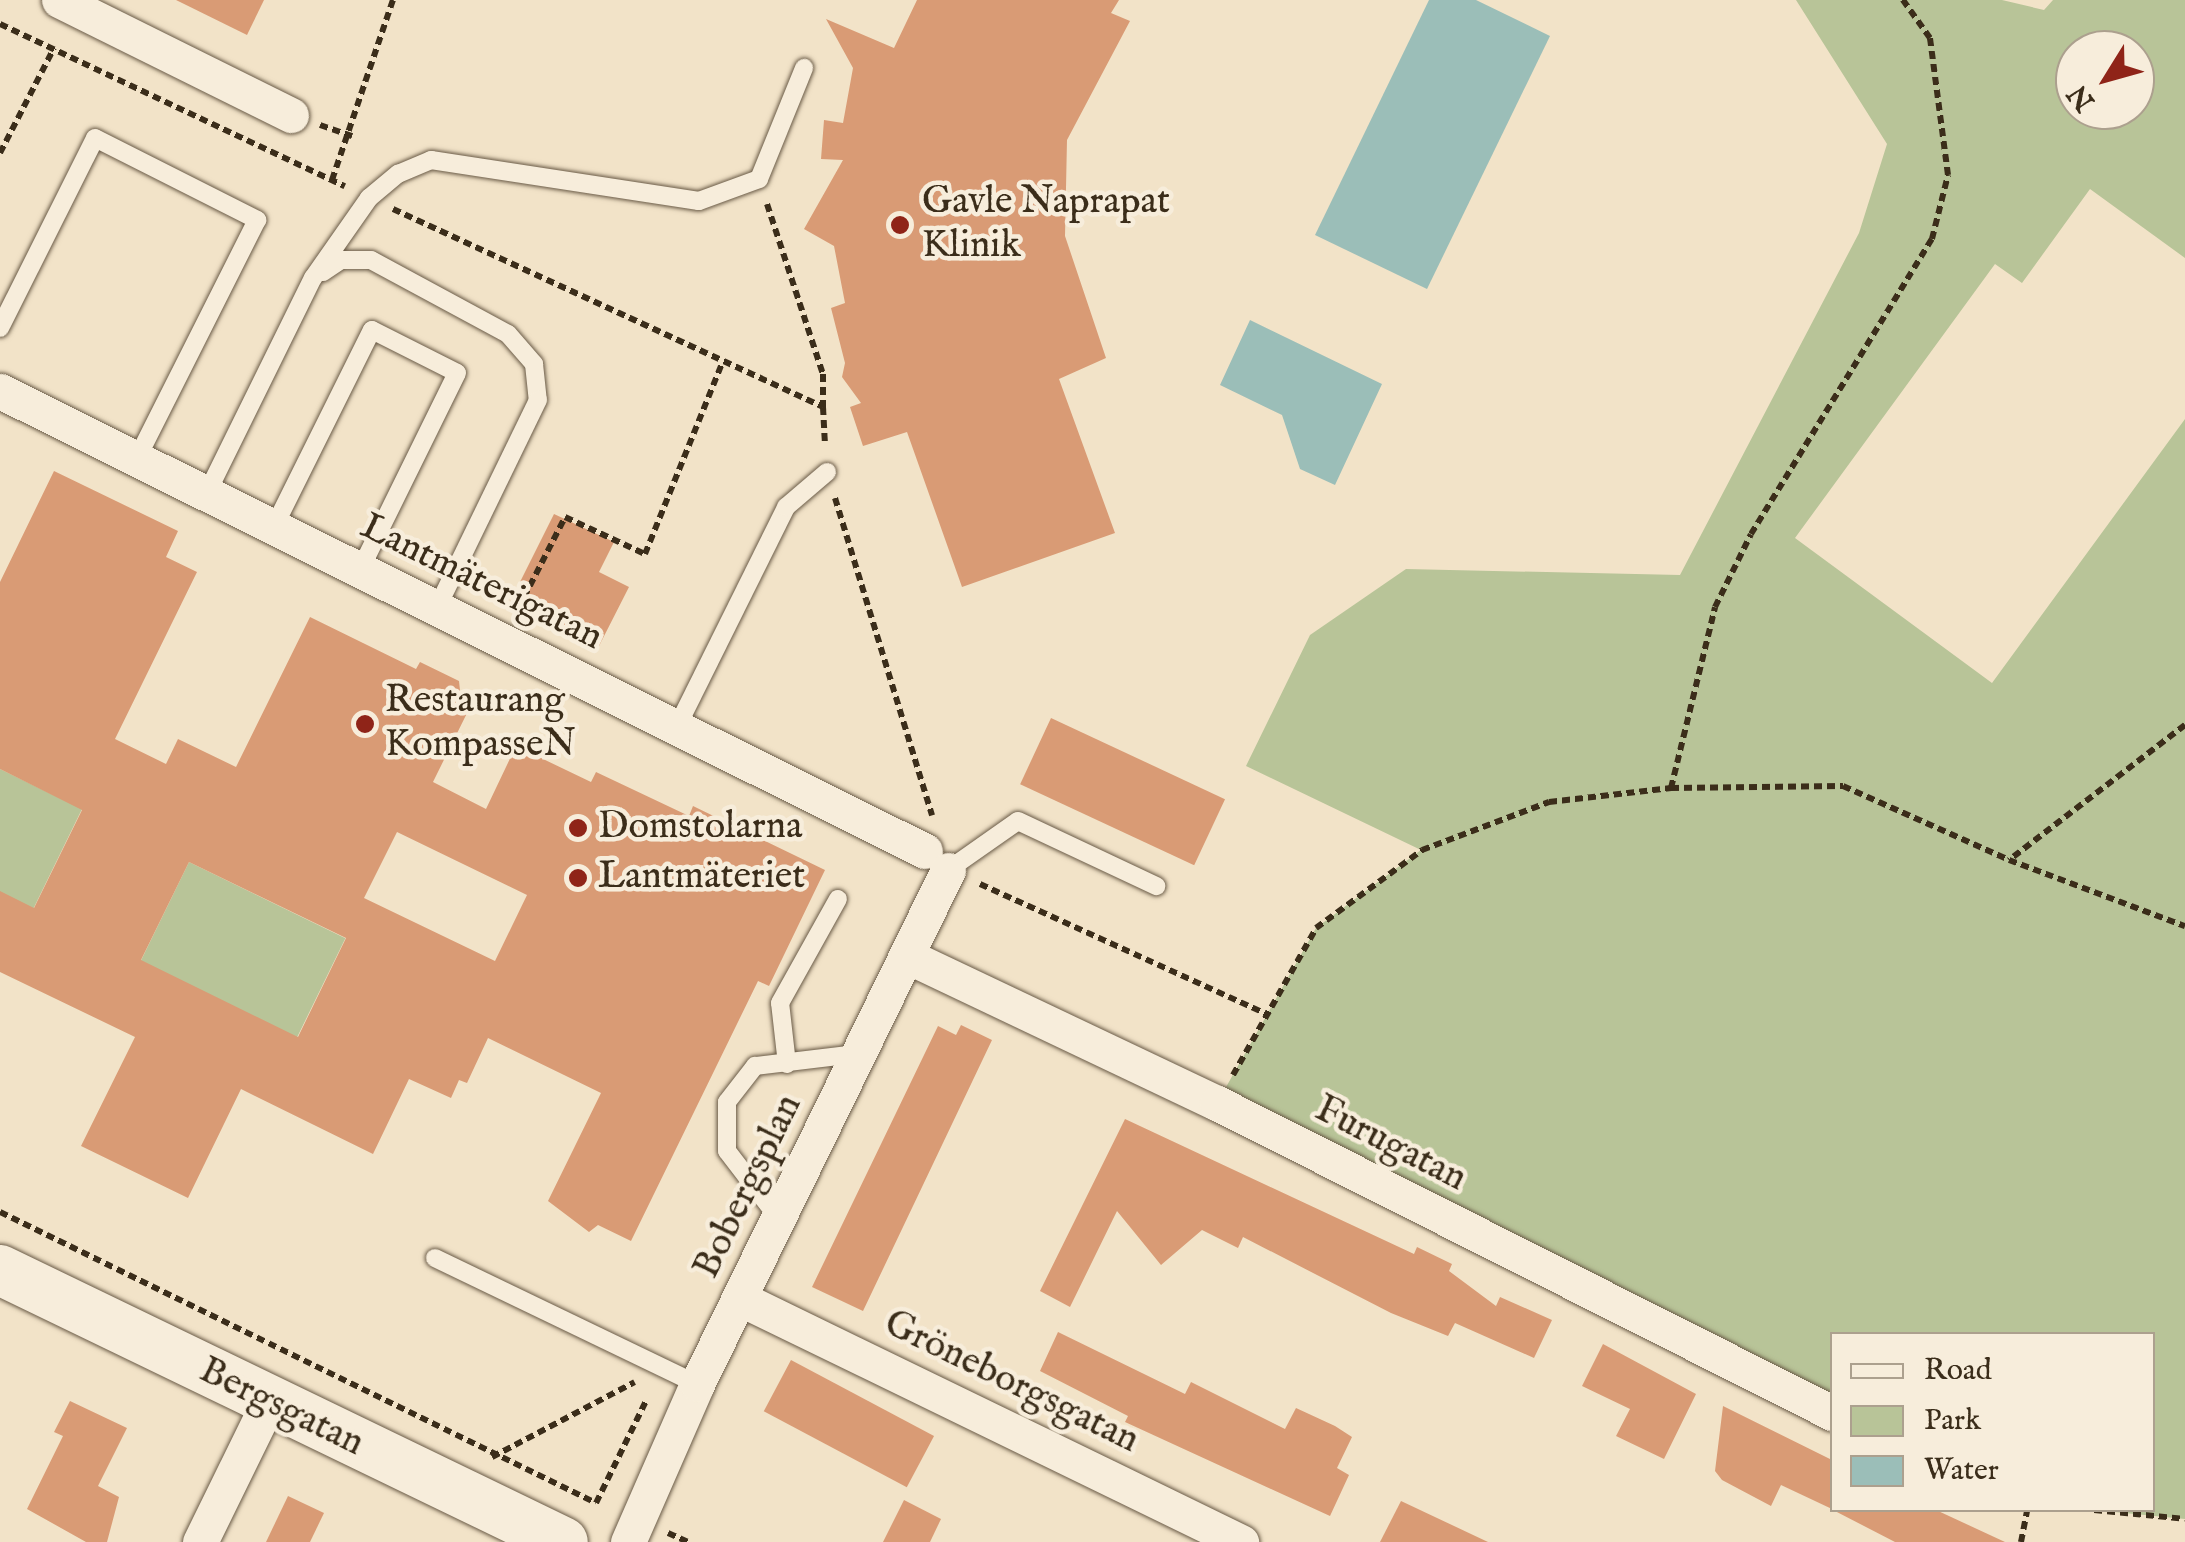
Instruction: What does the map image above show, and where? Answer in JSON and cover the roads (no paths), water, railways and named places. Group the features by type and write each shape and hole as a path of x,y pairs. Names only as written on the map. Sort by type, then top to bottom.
{"street":[{"path":"70,3 291,115"},
{"name":"Lantmäterigatan","path":"0,391 937,860"},
{"name":"Bobergsplan","path":"628,1542 697,1384 743,1300 907,956 937,860"},
{"name":"Furugatan","path":"907,956 1217,1104 1830,1411"},
{"name":"Bergsgatan","path":"0,1270 563,1542"},
{"name":"Gröneborgsgatan","path":"743,1300 1241,1542"},
{"path":"200,1542 268,1402"}],"lane":[{"path":"207,494 313,278 369,198 398,174 431,160 698,202 759,180 804,68"},
{"path":"0,328 95,138 257,220 137,459"},
{"path":"313,278 342,260 371,260 508,334 534,364 538,400 437,608"},
{"path":"274,527 372,330 389,338 457,373 360,570"},
{"path":"677,727 786,507 827,472"},
{"path":"937,860 1018,821 1156,886"},
{"path":"788,1064 780,1002 838,899"},
{"path":"781,1221 727,1151 727,1102 755,1066 860,1053"},
{"path":"435,1258 697,1384"}],"water":[{"path":"1429,0 1476,0 1550,36 1427,289 1315,235"},
{"path":"1250,320 1382,384 1335,485 1300,469 1282,415 1220,385"}],"place":[{"name":"Gavle Naprapat Klinik","path":"900,225"},
{"name":"Restaurang KompasseN","path":"365,724"},
{"name":"Domstolarna","path":"578,828"},
{"name":"Lantmäteriet","path":"578,878"}]}
